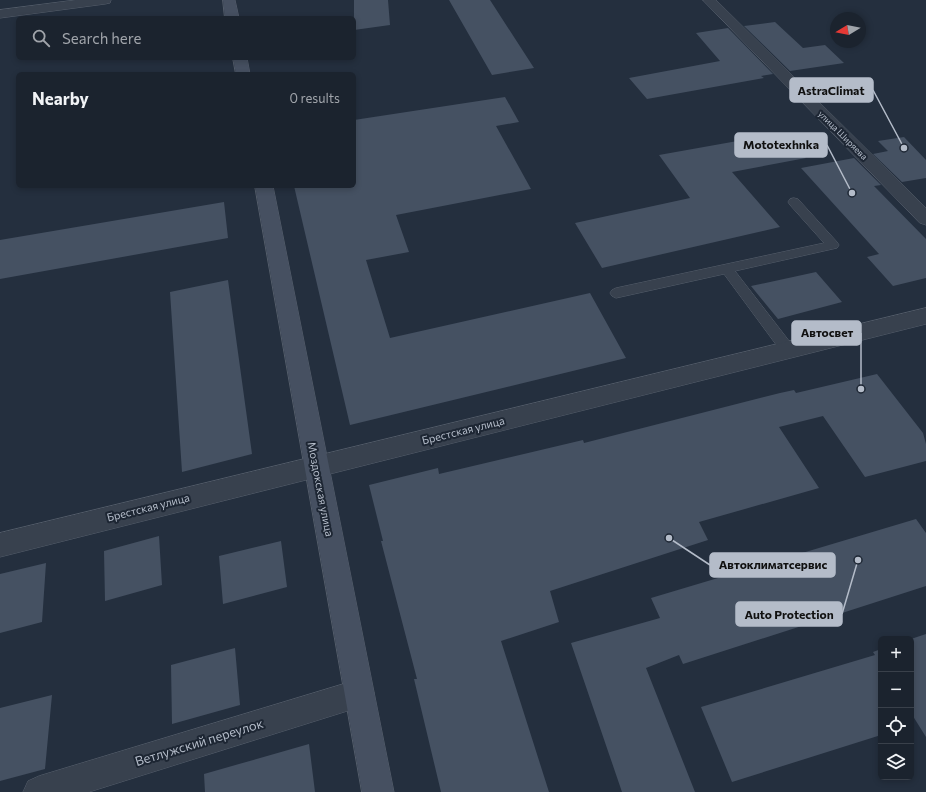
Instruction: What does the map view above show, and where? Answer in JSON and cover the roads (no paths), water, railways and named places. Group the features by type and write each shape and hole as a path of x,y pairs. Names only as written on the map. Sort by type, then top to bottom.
{"main road":[{"path":"229,0 232,16"},
{"path":"240,60 243,72"},
{"name":"Моздокская улица","path":"264,188 378,792"}],"street":[{"path":"0,14 105,0"},
{"name":"улица Ширяева","path":"709,0 926,219"},
{"name":"Брестская улица","path":"0,545 317,465 926,316"},
{"name":"Ветлужский переулок","path":"38,792 360,693"}],"lane":[{"path":"616,293 833,244 794,202"},
{"path":"726,268 788,350"}],"place":[{"name":"AstraClimat","path":"904,148"},
{"name":"Mototexhnka","path":"852,193"},
{"name":"Автосвет","path":"861,389"},
{"name":"Автоклиматсервис","path":"669,538"},
{"name":"Auto Protection","path":"858,560"}]}
